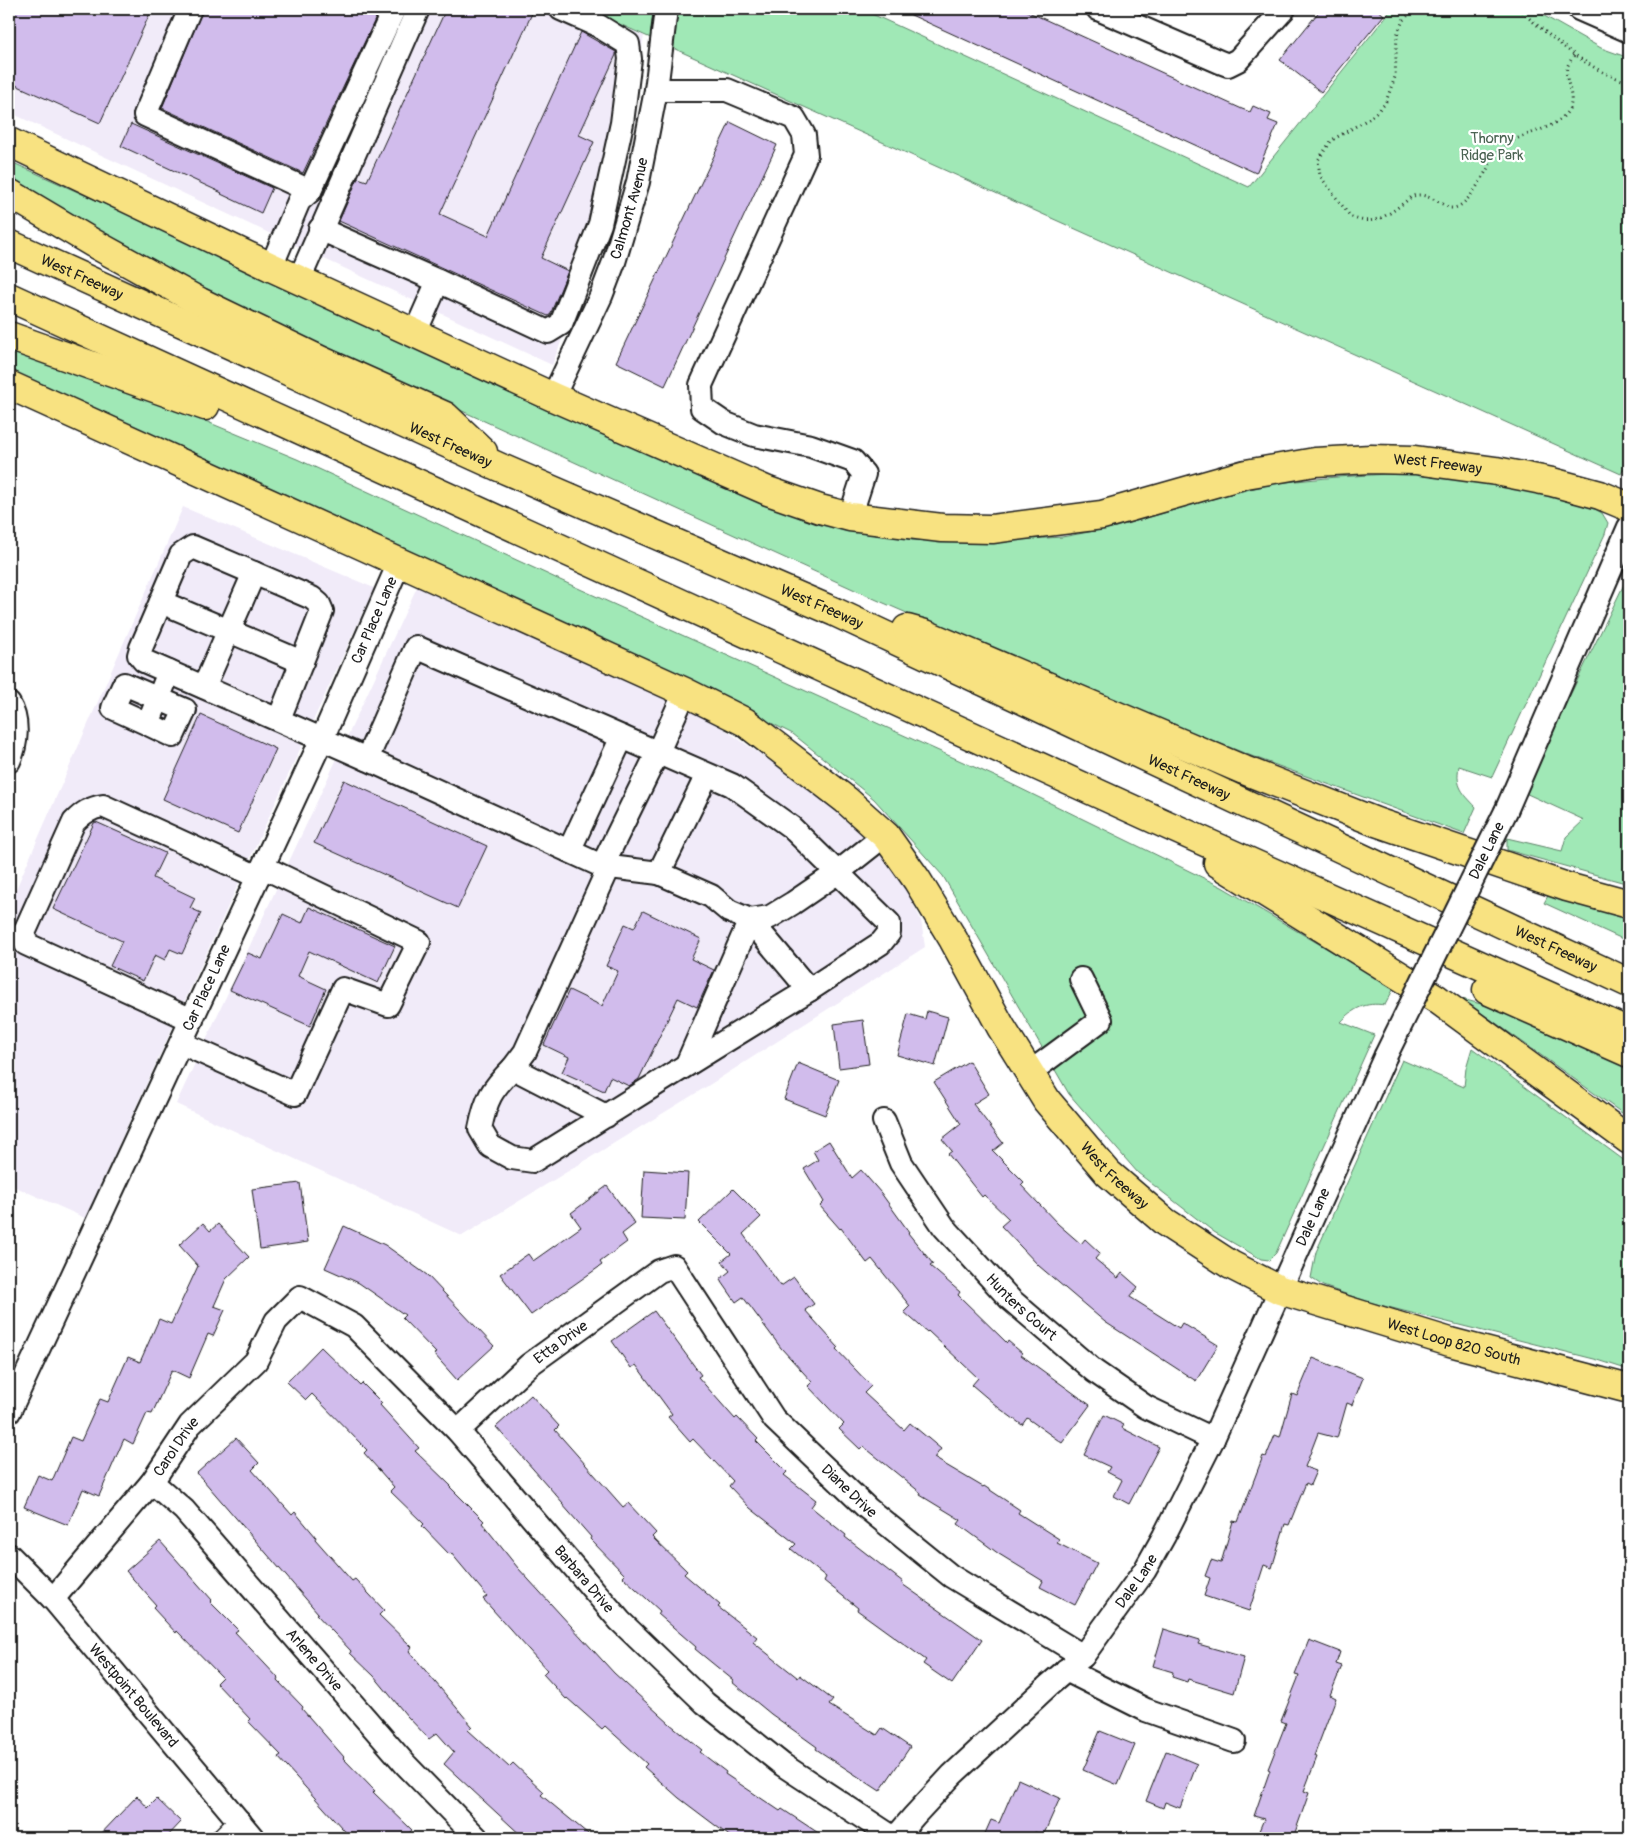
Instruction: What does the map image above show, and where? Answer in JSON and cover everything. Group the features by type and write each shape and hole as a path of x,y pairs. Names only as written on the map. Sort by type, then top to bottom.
{"main road":[{"name":"West Freeway","path":"9,142 298,280 553,396 768,490 850,517 942,528 992,529 1102,515 1246,474 1315,462 1370,459 1415,460 1496,471 1552,482 1600,495 1629,508"},
{"path":"9,193 92,243 200,302 322,361 445,416 499,467"},
{"name":"West Freeway","path":"9,244 499,467 835,612 1629,983"},
{"path":"9,297 1165,824 1629,1032"},
{"path":"9,336 180,396 237,419 283,423"},
{"name":"West Freeway","path":"9,385 685,692 745,722 846,800 885,835 917,880 953,939 1001,1027 1047,1101 1108,1173 1165,1222 1231,1265 1280,1290"},
{"path":"835,612 925,634 1244,770 1376,822 1567,887 1629,904"},
{"path":"1165,824 1221,865 1437,999 1629,1140"},
{"path":"1391,925 1452,973 1629,1054"},
{"name":"West Loop 820 South","path":"1280,1290 1450,1342 1629,1389"}],"street":[{"path":"190,9 145,115 310,191"},
{"path":"271,267 299,201 310,191 394,9"},
{"path":"298,280 418,9"},
{"path":"320,229 548,332 560,324 600,224 622,123 630,59 628,44 596,25 561,9"},
{"name":"Calmont Avenue","path":"553,396 601,296 614,262 638,182 656,90 666,9"},
{"path":"1098,9 1228,65 1238,60 1284,9"},
{"path":"1579,9 1629,31"},
{"path":"629,51 661,51"},
{"path":"656,90 727,90 794,118 804,135 806,155 701,385 702,408 724,423 754,435 811,446 853,461 864,474 850,517"},
{"path":"415,333 438,281"},
{"name":"Dale Lane","path":"894,1838 952,1775 1074,1663 1145,1570 1213,1439 1385,1057 1506,811 1629,527"},
{"path":"279,719 322,611 319,604 312,598 193,547 181,555 139,655 144,661 279,719 606,867 659,873 711,896 730,911 750,920 809,990"},
{"name":"Car Place Lane","path":"9,1412 322,739 399,563"},
{"path":"204,687 254,574"},
{"path":"161,602 302,662"},
{"path":"367,759 416,646 658,754 732,785 791,828 889,923 889,933 881,943 809,990 533,1161 512,1158 490,1146 480,1129 485,1105 495,1087 525,1052 606,867 658,754 685,692"},
{"path":"158,698 124,684 113,708 148,724 169,672"},
{"path":"9,704 16,722 13,753 9,761"},
{"path":"569,851 622,737"},
{"path":"659,873 707,775"},
{"path":"181,1043 295,1094 343,989 388,1005 419,942 103,806 88,810 74,822 24,933 26,944 192,1020"},
{"path":"750,920 770,917 837,873 885,835"},
{"path":"687,1064 750,920"},
{"path":"1029,1073 1101,1020 1081,979"},
{"path":"513,1068 606,1116"},
{"name":"Hunters Court","path":"884,1121 901,1163 944,1227 1010,1299 1094,1371 1146,1406 1213,1439"},
{"name":"Etta Drive","path":"458,1431 529,1364 659,1271 674,1266"},
{"name":"Diane Drive","path":"674,1266 774,1419 866,1508 951,1576 1074,1663 1146,1710 1234,1741"},
{"name":"Barbara Drive","path":"300,1297 354,1326 458,1431 620,1621 706,1703 783,1765 894,1838"},
{"name":"Carol Drive","path":"53,1599 152,1482 190,1425 256,1361 276,1321 300,1297"},
{"name":"Arlene Drive","path":"152,1482 184,1510 406,1766 478,1838"},
{"name":"Westpoint Boulevard","path":"9,1555 53,1599 247,1830"},
{"path":"224,1838 247,1830"}],"path":[{"path":"1415,9 1403,20 1397,35 1396,77 1385,104 1370,118 1332,140 1318,160 1320,176 1350,216 1356,220 1371,222 1387,216 1413,196 1420,194 1450,208 1455,209 1463,204 1474,192 1489,164 1504,146 1558,122 1569,110 1571,98 1567,68 1574,54"},
{"path":"1518,9 1574,54 1602,72 1629,82"}],"shaded area":[{"path":"9,9 586,9 644,36 612,212 552,365 9,112"},
{"path":"183,507 374,588 85,1218 9,1184 9,905"},
{"path":"417,587 707,717 850,817 892,860 921,920 925,947 706,1087 462,1236 176,1104"}],"green space":[{"name":"Thorny Ridge Park","path":"586,9 861,9 1249,187 1392,9 1532,9 1601,48 1629,58 1629,459 1621,474"},
{"path":"9,161 171,234 843,526 912,540 985,542 1062,537 1116,527 1229,494 1276,483 1404,473 1488,482 1538,492 1591,507 1602,513 1608,523 1605,534 1492,777 1459,766 1459,785 1476,807 1464,834 1254,757 1042,672 877,600 256,317 9,184"},
{"path":"9,347 140,394 297,459 1003,780 1222,887 1394,988 1385,1005 1372,1004 1360,1007 1341,1022 1374,1035 1276,1253 1269,1260 1261,1259 1214,1232 1138,1173 1069,1094 943,876 874,799 793,734 725,700 9,375"},
{"path":"1629,574 1629,884 1507,850 1507,838 1562,851 1566,837 1584,820 1523,792"},
{"path":"1549,894 1629,919 1629,942 1544,903"},
{"path":"1462,999 1500,1009 1629,1067 1629,1118"},
{"path":"1472,1048 1629,1164 1629,1370 1598,1360 1368,1302 1323,1286 1311,1278 1316,1252 1402,1060 1464,1087 1466,1068"}],"building":[{"path":"14,9 152,9 100,123 9,82 9,21"},
{"path":"203,9 380,9 303,173 162,108"},
{"path":"446,9 534,9 440,214 488,236 581,32 616,52 579,135 594,142 541,258 568,271 548,316 339,221 358,178 367,181"},
{"path":"898,9 1022,9 1242,109 1250,112 1253,106 1271,114 1268,120 1278,124 1256,173"},
{"path":"1321,9 1377,9 1384,15 1321,92 1280,60"},
{"path":"730,122 777,145 665,386 616,362"},
{"path":"131,124 272,188 261,213 121,146"},
{"path":"201,715 276,749 238,833 163,799"},
{"path":"344,780 487,846 458,908 314,843"},
{"path":"96,822 165,853 153,878 195,898 190,908 201,913 182,954 170,949 165,960 155,955 143,981 110,966 122,941 53,909"},
{"path":"309,907 395,946 378,983 309,951 298,976 326,989 310,1026 230,990 248,953 262,959 283,914 302,923"},
{"path":"643,911 701,939 691,959 714,970 697,1007 678,998 639,1079 629,1086 610,1077 604,1091 562,1072 569,1057 544,1045 569,990 602,1006 618,971 606,966 625,924 634,928"},
{"path":"927,1011 948,1017 935,1066 897,1055 908,1014 925,1019"},
{"path":"863,1020 869,1064 839,1068 834,1024"},
{"path":"969,1061 989,1094 973,1104 1003,1143 993,1151 1024,1182 1021,1185 1058,1224 1081,1244 1085,1239 1100,1253 1095,1259 1118,1278 1122,1273 1138,1287 1130,1297 1179,1328 1182,1323 1218,1345 1196,1381 1105,1322 1039,1266 1001,1226 1009,1219 984,1195 982,1197 948,1154 952,1151 942,1139 961,1124 934,1082"},
{"path":"798,1063 839,1080 825,1115 784,1099"},
{"path":"829,1141 852,1178 861,1170 881,1193 908,1233 933,1264 930,1266 960,1292 958,1295 1007,1343 1008,1341 1022,1353 1021,1355 1090,1405 1062,1443 1027,1418 1022,1425 972,1385 978,1378 928,1331 904,1312 910,1306 872,1259 867,1263 841,1228 820,1206 824,1202 804,1169 818,1160 813,1151"},
{"path":"644,1170 688,1173 685,1220 641,1218"},
{"path":"300,1183 308,1242 260,1249 252,1189"},
{"path":"607,1186 635,1224 622,1234 627,1242 600,1262 602,1265 531,1315 500,1274 528,1254 533,1261 581,1227 571,1213"},
{"path":"733,1189 761,1217 743,1234 781,1286 794,1277 814,1304 805,1310 838,1347 836,1349 871,1386 864,1393 904,1430 910,1423 941,1449 934,1458 984,1486 1020,1510 1018,1513 1059,1539 1057,1543 1097,1563 1075,1605 1040,1587 1043,1581 999,1554 958,1524 961,1520 920,1495 921,1493 863,1446 860,1449 839,1429 844,1424 808,1386 812,1382 781,1348 743,1297 736,1302 720,1279 730,1271 722,1261 731,1254 699,1222"},
{"path":"203,1223 210,1231 218,1224 249,1257 226,1279 214,1306 225,1310 213,1336 208,1334 189,1378 172,1370 152,1414 147,1413 133,1444 124,1439 99,1496 83,1489 68,1525 24,1507 38,1475 52,1481 71,1437 81,1441 100,1399 108,1402 128,1357 140,1362 159,1319 171,1324 198,1266 179,1245"},
{"path":"344,1226 385,1245 427,1275 494,1346 457,1380 434,1354 436,1353 402,1318 405,1315 359,1283 325,1268"},
{"path":"654,1311 701,1375 698,1377 735,1419 737,1417 758,1439 756,1441 787,1472 784,1475 816,1500 811,1507 846,1535 845,1537 903,1582 902,1584 982,1640 952,1684 923,1664 926,1660 857,1610 858,1608 824,1581 826,1577 791,1549 796,1544 750,1508 729,1486 733,1481 693,1439 690,1442 668,1417 672,1414 636,1365 631,1368 612,1341"},
{"path":"321,1347 360,1385 362,1383 382,1403 380,1405 419,1448 415,1451 484,1521 482,1523 518,1568 614,1673 670,1724 702,1750 700,1752 726,1772 725,1774 780,1811 782,1809 826,1838 732,1838 679,1798 644,1767 647,1764 605,1726 602,1729 566,1699 543,1674 547,1670 483,1599 487,1596 451,1553 449,1554 422,1526 424,1524 390,1491 394,1487 364,1453 367,1450 312,1394 306,1400 287,1382"},
{"path":"1313,1358 1363,1378 1352,1405 1347,1403 1337,1438 1318,1433 1305,1467 1316,1471 1310,1485 1306,1483 1289,1525 1285,1524 1272,1568 1264,1565 1249,1611 1204,1596 1210,1578 1205,1576 1211,1560 1221,1563 1233,1521 1238,1522 1263,1456 1266,1457 1275,1435 1280,1437 1292,1394 1297,1396"},
{"path":"531,1395 559,1426 555,1430 623,1507 628,1503 656,1533 652,1537 687,1571 684,1574 720,1605 718,1607 757,1637 753,1642 798,1678 800,1675 833,1700 829,1705 877,1735 882,1728 910,1747 880,1791 816,1749 817,1747 771,1714 732,1682 733,1680 695,1649 696,1647 658,1614 660,1611 623,1577 625,1575 590,1539 591,1537 563,1503 496,1427"},
{"path":"1104,1415 1124,1425 1122,1428 1159,1447 1129,1504 1114,1496 1122,1480 1107,1472 1110,1467 1084,1455"},
{"path":"236,1438 259,1463 252,1470 292,1515 295,1512 316,1537 315,1539 352,1581 355,1579 384,1610 379,1615 412,1647 409,1651 472,1726 468,1730 509,1767 513,1763 544,1792 541,1795 593,1838 524,1838 444,1764 454,1752 437,1733 429,1739 407,1716 374,1676 350,1653 351,1651 316,1614 318,1613 197,1473"},
{"path":"160,1541 212,1600 210,1602 238,1630 235,1632 303,1707 302,1709 343,1758 375,1791 373,1792 412,1830 404,1838 351,1838 278,1757 281,1755 248,1721 250,1719 216,1683 222,1677 153,1608 156,1605 126,1571"},
{"path":"1164,1629 1200,1640 1198,1644 1244,1657 1234,1693 1188,1679 1187,1682 1172,1677 1173,1672 1153,1666"},
{"path":"1309,1640 1340,1652 1336,1664 1342,1666 1330,1695 1336,1698 1314,1756 1317,1757 1304,1791 1309,1793 1293,1838 1256,1838 1264,1819 1254,1816 1270,1770 1268,1769 1286,1723 1281,1721 1299,1676 1295,1675"},
{"path":"1100,1731 1135,1745 1118,1785 1083,1770"},
{"path":"1166,1751 1197,1764 1180,1808 1165,1802 1163,1808 1146,1801"},
{"path":"1018,1779 1060,1798 1043,1836 1035,1832 1032,1838 983,1838 991,1820 999,1823"},
{"path":"137,1796 148,1808 157,1799 181,1822 166,1838 97,1838"}]}
